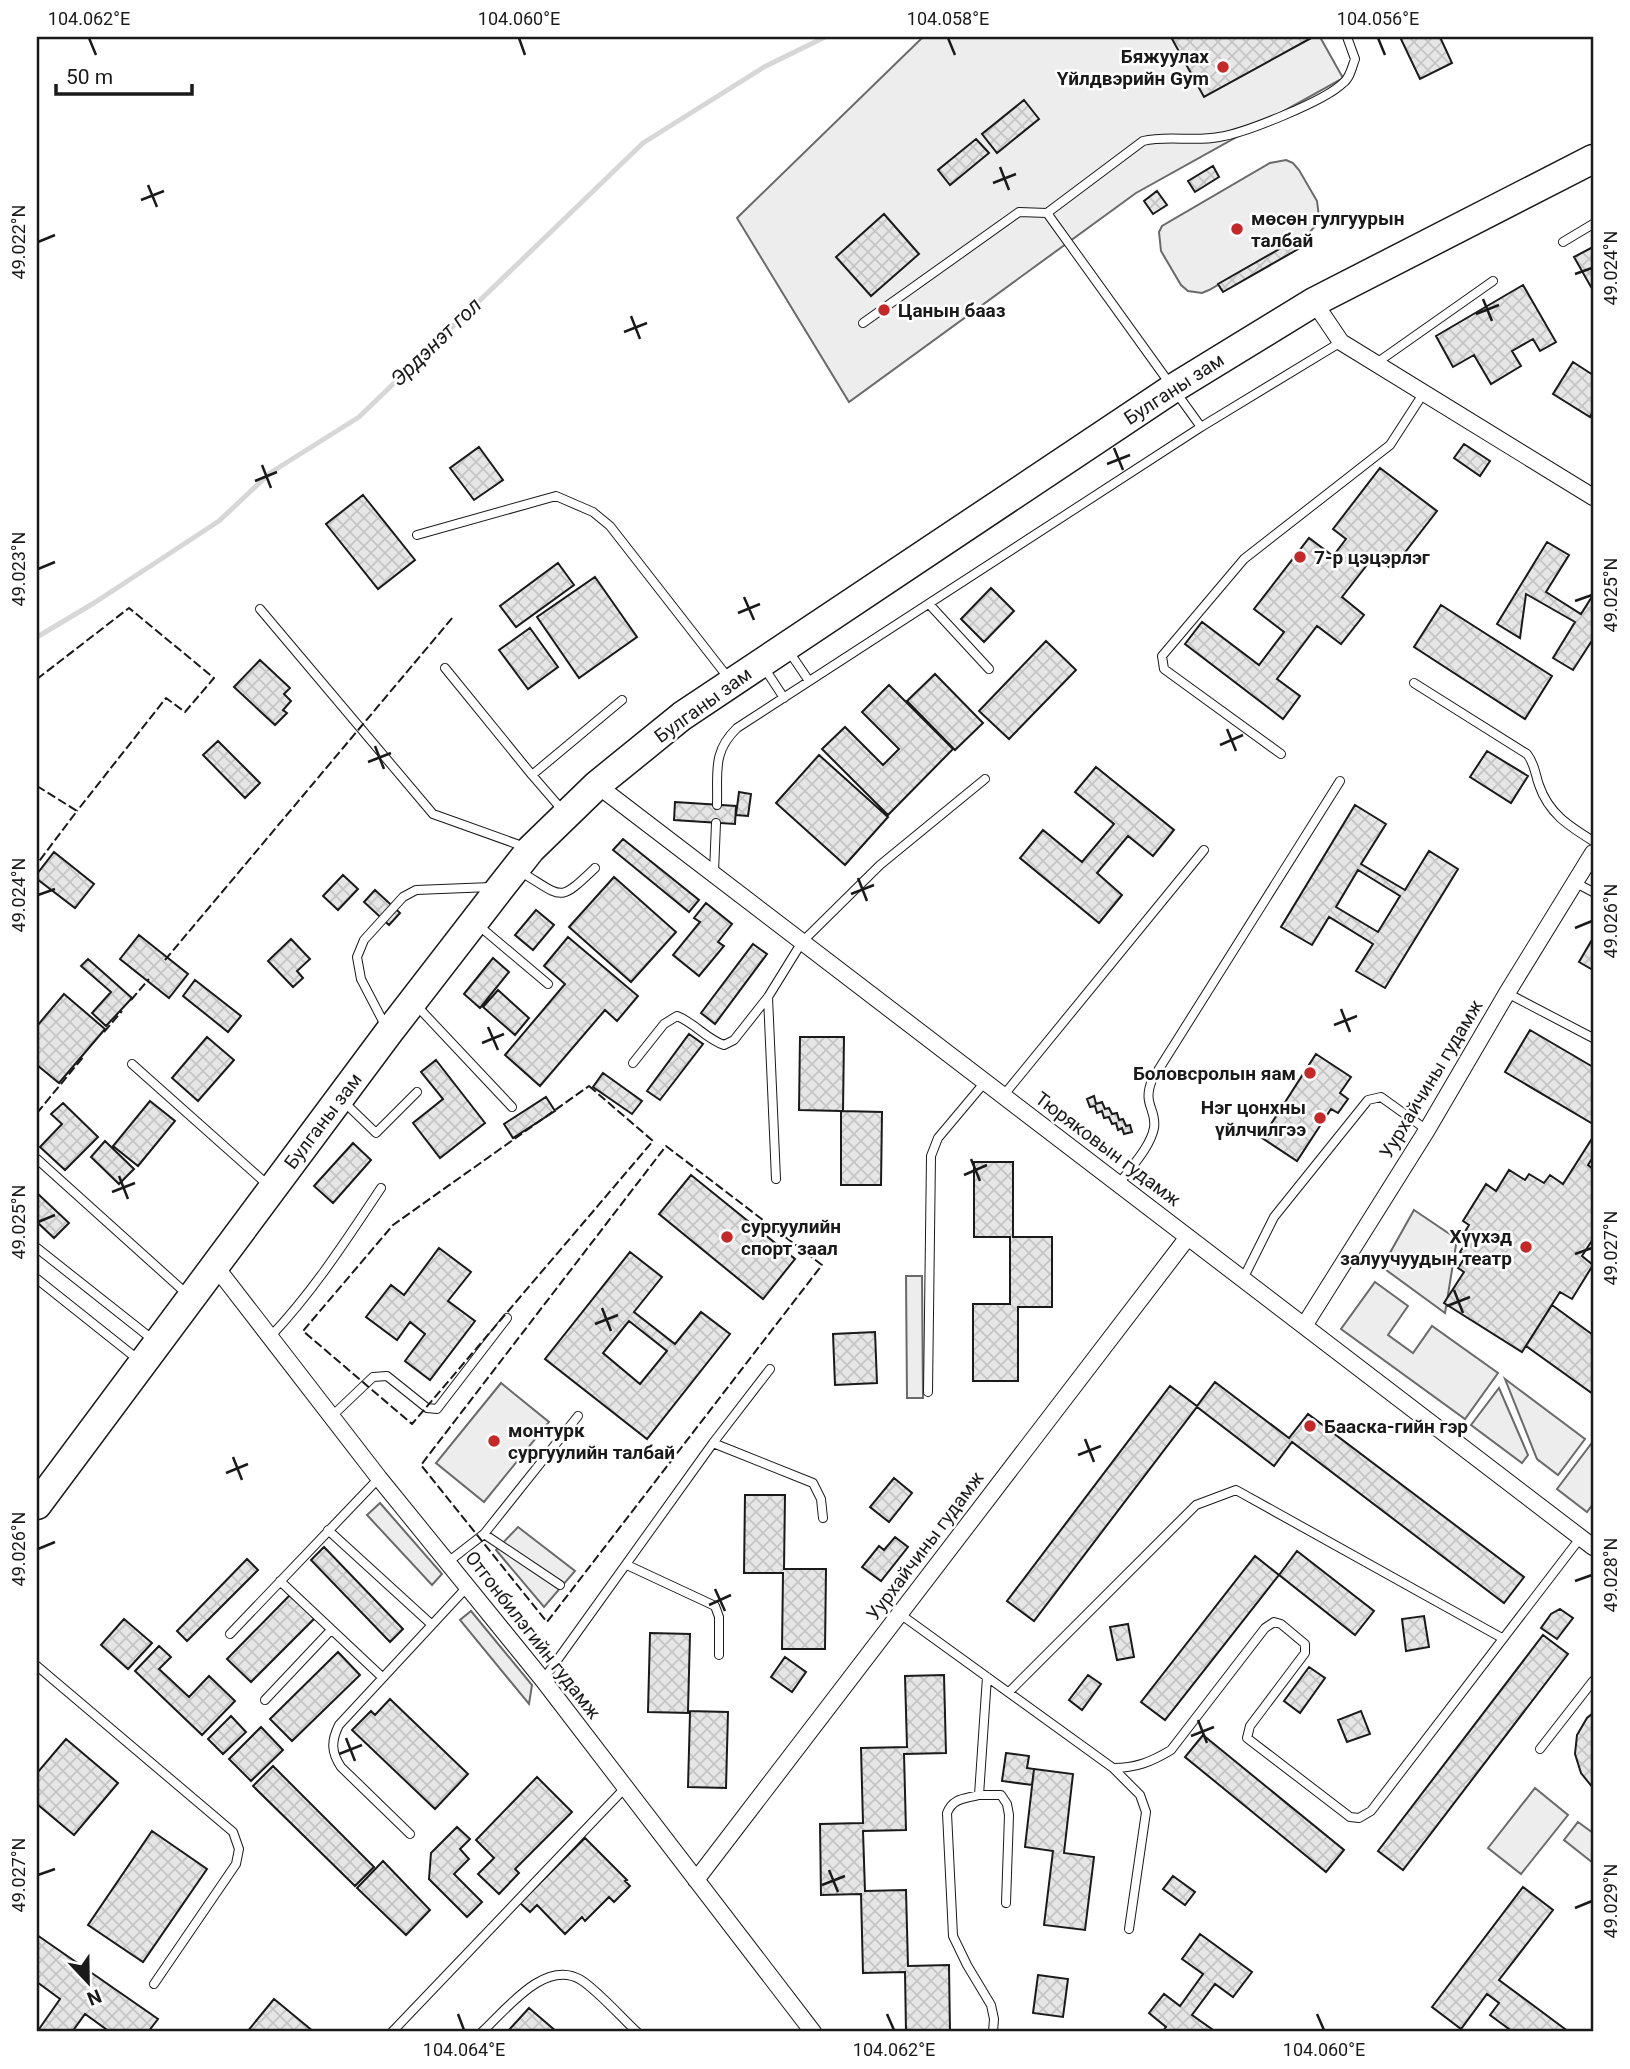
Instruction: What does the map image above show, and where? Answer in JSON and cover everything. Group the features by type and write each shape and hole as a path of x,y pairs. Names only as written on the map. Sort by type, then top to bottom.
{"highway":[{"name":"Булганы зам","path":"37,1505 389,1032 516,868 597,785 682,716 1172,389 1314,302 1593,159"}],"street":[{"path":"1314,302 1341,341 1423,394 1593,496"},
{"name":"Тюряковын гудамж","path":"597,785 1587,1542"},
{"name":"Уурхайчины гудамж","path":"1304,1326 1427,1130 1593,853"},
{"name":"Уурхайчины гудамж","path":"696,1880 1188,1237"},
{"name":"Отгонбилэгийн гудамж","path":"216,1267 379,1478 543,1680 813,2032"}],"lane":[{"path":"863,323 1019,212 1048,213 1143,141 1156,138 1195,140 1221,137 1298,110 1344,83 1355,59 1347,37"},
{"path":"1048,213 1201,427"},
{"path":"1563,242 1593,224"},
{"path":"1375,363 1493,281"},
{"path":"717,805 719,754 725,740 737,728 1201,427 1341,341"},
{"path":"1281,754 1164,669 1162,656 1244,559 1390,444 1423,394"},
{"path":"417,535 556,496 579,504 610,526 732,682"},
{"path":"929,604 989,669"},
{"path":"260,609 433,814 558,894 569,893 595,868"},
{"path":"786,648 809,681"},
{"path":"761,664 784,698"},
{"path":"445,668 566,814"},
{"path":"1414,683 1527,754 1534,764 1539,787 1553,813 1593,842"},
{"path":"532,775 622,700"},
{"path":"632,1063 664,1024 677,1016 690,1021 713,1042 724,1045 734,1040 768,997 802,942 880,865 985,779"},
{"path":"1119,1184 1150,1140 1154,1119 1147,1099 1152,1080 1340,781"},
{"path":"713,875 716,823"},
{"path":"1003,1096 1204,850"},
{"path":"389,1032 361,979 357,957 365,940 403,897 416,890 516,868"},
{"path":"1576,883 1593,892"},
{"path":"474,922 548,984"},
{"path":"1507,993 1593,1038"},
{"path":"768,997 776,1179"},
{"path":"413,1001 512,1107"},
{"path":"132,1064 272,1189"},
{"path":"928,1392 931,1156 938,1138 985,1082"},
{"path":"340,1098 376,1133 417,1092"},
{"path":"1243,1279 1274,1217 1368,1100 1381,1097 1427,1130"},
{"path":"37,1159 192,1298"},
{"path":"270,1337 332,1261 382,1188"},
{"path":"37,1248 150,1353"},
{"path":"37,1279 150,1353"},
{"path":"331,1417 373,1377 387,1376 428,1408 437,1409 506,1318"},
{"path":"543,1680 713,1443 770,1370"},
{"path":"448,1562 484,1534 578,1416"},
{"path":"713,1443 813,1483 821,1499 823,1518"},
{"path":"230,1634 379,1478"},
{"path":"1009,1692 1196,1504 1236,1490 1502,1638"},
{"path":"328,1530 431,1624"},
{"path":"484,1534 561,1586"},
{"path":"1113,1768 1131,1768 1151,1762 1171,1750 1265,1628 1274,1622 1281,1624 1305,1644 1305,1653 1250,1726 1247,1738 1350,1817 1359,1818 1371,1811 1502,1638 1587,1542"},
{"path":"627,1564 715,1606 719,1617 719,1655"},
{"path":"280,1581 382,1678"},
{"path":"411,1834 341,1768 333,1755 333,1737 339,1725 468,1586"},
{"path":"900,1614 1113,1768 1140,1795 1146,1812 1129,1929"},
{"path":"265,1700 331,1630"},
{"path":"37,1666 233,1832 239,1849 236,1864 155,1984"},
{"path":"979,1796 987,1677"},
{"path":"1540,1749 1593,1681"},
{"path":"392,2032 625,1788"},
{"path":"993,2032 994,2020 990,2005 953,1936 947,1814 956,1800 1001,1795 1007,1804 1009,1815 1006,1903"},
{"path":"482,2032 540,1979 560,1973 580,1980 637,2032"}],"shaded area":[{"name":"Цанын бааз","path":"923,37 1320,37 1343,78 1136,193 849,402 737,218"},
{"name":"мөсөн гулгуурын талбай","path":"1286,160 1299,170 1317,201 1319,217 1316,225 1310,232 1209,290 1202,293 1188,291 1181,285 1161,251 1159,232 1162,226 1270,163"},
{"path":"1414,1210 1457,1239 1445,1313 1382,1267"},
{"path":"906,1276 922,1276 923,1398 907,1398"},
{"path":"1375,1282 1408,1306 1388,1335 1413,1353 1432,1326 1498,1373 1465,1419 1341,1329"},
{"path":"1505,1379 1585,1439 1558,1475 1537,1459"},
{"name":"монтурк сургуулийн талбай","path":"501,1383 549,1422 484,1502 436,1463"},
{"path":"1499,1388 1528,1455 1522,1463 1471,1425"},
{"path":"1591,1444 1593,1504 1587,1512 1557,1489"},
{"path":"380,1503 442,1574 432,1585 367,1515"},
{"path":"518,1527 575,1571 544,1607 496,1550"},
{"path":"471,1611 532,1685 529,1704 460,1620"},
{"path":"1535,1788 1568,1815 1521,1874 1488,1848"},
{"path":"1578,1822 1593,1833 1593,1863 1564,1840"}],"building":[{"name":"Бяжуулах Үйлдвэрийн Gym","path":"1171,37 1313,37 1204,97"},
{"path":"1400,37 1440,37 1452,63 1420,79"},
{"path":"1024,100 1039,119 997,153 982,134"},
{"path":"976,139 989,153 950,185 938,170"},
{"path":"1213,166 1219,177 1195,192 1188,181"},
{"path":"1157,191 1167,205 1153,214 1144,201"},
{"path":"884,214 919,254 871,296 836,257"},
{"path":"1302,236 1307,244 1223,292 1218,284"},
{"path":"1593,247 1593,286 1591,287 1574,257"},
{"path":"1523,285 1556,342 1540,351 1533,339 1512,351 1521,366 1491,384 1474,355 1453,367 1436,336"},
{"path":"1573,362 1593,375 1593,411 1590,417 1553,394"},
{"path":"1464,444 1490,461 1480,476 1454,458"},
{"path":"479,447 503,480 474,500 450,468"},
{"path":"1380,468 1437,511 1392,569 1374,556 1342,597 1364,615 1341,644 1317,626 1277,679 1300,696 1283,719 1185,644 1202,622 1259,665 1284,632 1254,609 1309,538 1333,556 1346,539 1333,529"},
{"path":"363,495 415,560 378,589 326,524"},
{"path":"1547,542 1569,555 1546,592 1581,614 1593,595 1593,639 1573,670 1553,658 1575,622 1526,594 1520,638 1497,624"},
{"path":"558,563 574,585 516,627 500,606"},
{"path":"595,577 637,637 579,678 537,617"},
{"path":"991,588 1014,611 984,642 961,619"},
{"path":"1441,605 1552,676 1525,719 1414,647"},
{"path":"530,628 558,667 528,689 499,650"},
{"path":"1046,641 1076,670 1009,739 979,711"},
{"path":"260,660 290,688 284,694 291,701 283,710 287,713 275,725 234,687"},
{"path":"935,674 983,723 955,750 907,701"},
{"path":"889,685 953,749 888,815 822,749 845,727 883,765 899,749 862,712"},
{"path":"218,741 260,783 245,798 203,755"},
{"path":"1487,751 1528,776 1511,803 1470,777"},
{"path":"819,755 888,817 845,865 776,803"},
{"path":"1096,767 1174,830 1153,856 1128,836 1097,873 1122,895 1099,923 1020,858 1043,830 1082,862 1114,824 1075,792"},
{"path":"739,792 751,794 748,816 736,815"},
{"path":"675,802 736,806 735,824 674,820"},
{"path":"1355,805 1386,824 1361,864 1405,890 1429,851 1458,869 1385,988 1356,971 1373,944 1329,917 1312,945 1281,927","holes":["1358,870 1400,896 1378,932 1336,907"]},
{"path":"623,839 699,900 689,912 613,850"},
{"path":"54,852 94,884 75,908 37,879 37,874"},
{"path":"343,875 358,889 338,910 323,896"},
{"path":"614,877 676,932 631,982 569,927"},
{"path":"375,890 400,913 389,925 364,902"},
{"path":"706,903 732,924 718,942 724,946 699,976 673,955 700,922 694,918"},
{"path":"536,910 554,925 533,950 515,935"},
{"path":"139,935 188,974 169,998 120,959"},
{"path":"568,937 638,996 617,1021 605,1010 540,1086 505,1055 565,984 544,966"},
{"path":"1593,938 1593,970 1579,962"},
{"path":"291,939 310,959 297,971 303,978 293,987 268,961"},
{"path":"753,944 767,954 715,1024 701,1013"},
{"path":"493,958 509,972 480,1008 464,994"},
{"path":"88,959 132,998 106,1026 92,1013 111,992 81,966"},
{"path":"195,980 241,1016 228,1032 183,996"},
{"path":"498,990 529,1018 515,1035 483,1007"},
{"path":"64,994 105,1029 59,1083 37,1065 37,1026"},
{"path":"1530,1030 1593,1067 1593,1124 1505,1072"},
{"path":"689,1034 703,1044 660,1100 647,1091"},
{"path":"207,1037 234,1060 198,1101 172,1078"},
{"path":"800,1037 844,1037 843,1111 882,1112 881,1185 841,1185 841,1111 799,1110"},
{"path":"1316,1054 1351,1077 1340,1093 1348,1099 1338,1113 1331,1109 1297,1161 1262,1138"},
{"path":"436,1060 485,1123 440,1158 413,1123 443,1099 421,1072"},
{"path":"603,1073 642,1101 632,1114 593,1087"},
{"path":"1094,1096 1096,1104 1102,1102 1105,1109 1109,1108 1112,1114 1117,1113 1119,1120 1123,1119 1126,1126 1130,1125 1132,1132 1124,1134 1122,1128 1118,1130 1116,1123 1112,1124 1109,1117 1104,1118 1102,1111 1097,1113 1095,1106 1090,1107 1087,1099"},
{"path":"546,1097 555,1111 513,1138 504,1124"},
{"path":"150,1101 175,1121 138,1166 113,1146"},
{"path":"63,1103 98,1137 65,1170 40,1147 62,1124 51,1114"},
{"name":"Хүүхэд залуучуудын театр","path":"1593,1137 1593,1157 1588,1165 1593,1169 1593,1239 1582,1256 1593,1265 1572,1299 1560,1292 1522,1352 1444,1303 1464,1272 1458,1268 1466,1256 1460,1252 1467,1241 1461,1238 1469,1225 1463,1221 1486,1184 1496,1191 1509,1170 1525,1180 1529,1174 1544,1183 1550,1175 1563,1184"},
{"path":"105,1141 134,1169 119,1184 91,1157"},
{"path":"353,1143 371,1160 333,1203 314,1186"},
{"path":"974,1162 1013,1162 1013,1237 1052,1237 1052,1307 1018,1307 1018,1381 973,1381 973,1304 1010,1304 1010,1237 974,1237"},
{"name":"сургуулийн спорт заал","path":"691,1175 795,1259 763,1299 659,1214"},
{"path":"37,1193 69,1223 54,1238 37,1222"},
{"path":"439,1248 471,1272 448,1301 475,1321 430,1380 405,1361 425,1334 410,1322 397,1340 366,1317 391,1285 404,1295"},
{"path":"630,1252 662,1277 634,1312 675,1344 701,1312 730,1334 647,1439 545,1359","holes":["629,1321 667,1351 640,1384 603,1353"]},
{"path":"1552,1305 1593,1335 1593,1394 1526,1346"},
{"path":"875,1332 877,1383 835,1385 833,1334"},
{"path":"1215,1382 1289,1438 1308,1414 1524,1577 1504,1603 1292,1442 1274,1466 1197,1407 1034,1621 1007,1601 1170,1386 1197,1406"},
{"path":"894,1478 912,1493 889,1522 870,1507"},
{"path":"745,1495 785,1495 784,1569 826,1569 825,1649 782,1649 783,1573 744,1573"},
{"path":"895,1537 908,1547 881,1581 862,1567 879,1546 884,1550"},
{"path":"324,1547 403,1629 390,1642 311,1560"},
{"path":"1297,1551 1374,1611 1355,1635 1279,1575"},
{"path":"1255,1556 1279,1575 1165,1720 1141,1702"},
{"path":"247,1559 258,1570 187,1641 177,1631"},
{"path":"290,1595 315,1618 251,1682 227,1659"},
{"path":"1560,1609 1573,1618 1557,1639 1541,1628 1551,1614"},
{"path":"1424,1616 1429,1647 1406,1651 1402,1619"},
{"path":"124,1619 152,1643 128,1669 101,1645"},
{"path":"1128,1624 1134,1657 1117,1660 1110,1627"},
{"path":"650,1633 690,1634 688,1711 728,1712 726,1788 688,1787 690,1713 648,1712"},
{"path":"1543,1635 1568,1654 1403,1870 1378,1851"},
{"path":"159,1646 171,1657 159,1669 189,1697 209,1676 235,1701 202,1735 135,1671"},
{"path":"338,1652 360,1675 292,1741 270,1719"},
{"path":"785,1657 806,1672 792,1692 771,1677"},
{"path":"1309,1667 1325,1678 1300,1713 1284,1701"},
{"path":"944,1675 946,1753 904,1754 906,1830 863,1831 865,1891 906,1890 908,1966 949,1965 950,2032 906,2032 905,1972 863,1973 861,1894 821,1895 820,1824 863,1823 861,1748 907,1747 905,1676"},
{"path":"1088,1675 1101,1684 1082,1710 1069,1700"},
{"path":"390,1699 468,1774 435,1809 352,1730 371,1711 375,1715"},
{"path":"1361,1711 1370,1734 1347,1742 1338,1720"},
{"path":"1593,1713 1593,1788 1581,1773 1575,1754 1577,1735"},
{"path":"231,1716 246,1732 223,1754 208,1739"},
{"path":"261,1727 283,1750 251,1781 229,1759"},
{"path":"1203,1735 1344,1850 1326,1872 1185,1757"},
{"path":"66,1739 118,1783 74,1835 37,1804 37,1773"},
{"path":"1006,1753 1029,1756 1027,1768 1034,1769 1032,1785 1002,1781"},
{"path":"273,1766 374,1867 355,1886 253,1786"},
{"path":"1034,1769 1073,1774 1064,1853 1094,1857 1085,1930 1044,1925 1053,1851 1025,1847"},
{"path":"537,1777 572,1812 515,1869 519,1873 499,1894 478,1874 494,1858 476,1840"},
{"path":"457,1827 470,1839 460,1849 469,1859 454,1874 482,1902 467,1917 429,1879 431,1853"},
{"path":"152,1831 207,1869 143,1962 88,1925"},
{"path":"585,1838 630,1886 614,1902 609,1897 585,1921 582,1917 565,1934 537,1905 530,1912 520,1903"},
{"path":"383,1861 430,1910 406,1935 357,1888"},
{"path":"1173,1876 1195,1892 1185,1905 1163,1889"},
{"path":"1523,1887 1553,1910 1499,1980 1569,2032 1513,2032 1490,2015 1499,2003 1487,1994 1461,2029 1432,2007"},
{"path":"1200,1934 1252,1972 1233,1997 1215,1984 1192,2015 1216,2032 1162,2032 1166,2027 1149,2013 1164,1994 1180,2006 1203,1974 1182,1959"},
{"path":"37,1935 158,2019 148,2032 110,2032 85,2014 72,2032 37,2032 60,1999 37,1982"},
{"path":"1038,1975 1068,1979 1063,2017 1033,2013"},
{"path":"274,1999 314,2032 247,2032"},
{"path":"529,2008 557,2032 507,2032"}],"waterway":[{"name":"Эрдэнэт гол","path":"37,637 219,521 270,473 359,417 643,143 764,67 825,37"}],"fence":[{"path":"37,679 129,608 214,678 185,712 166,698 77,811"},
{"path":"165,960 453,617"},
{"path":"37,786 77,811 37,864"},
{"path":"131,1000 149,979"},
{"path":"104,1032 122,1011"},
{"path":"37,1113 84,1056"},
{"path":"589,1086 653,1141 412,1424 303,1331 393,1225 589,1086"},
{"path":"666,1146 822,1265 547,1622 421,1465 666,1146"}],"place":[{"name":"Бяжуулах Үйлдвэрийн Gym","path":"1223,67"},
{"name":"мөсөн гулгуурын талбай","path":"1237,229"},
{"name":"Цанын бааз","path":"884,310"},
{"name":"7-р цэцэрлэг","path":"1300,557"},
{"name":"Боловсролын яам","path":"1310,1073"},
{"name":"Нэг цонхны үйлчилгээ","path":"1320,1118"},
{"name":"сургуулийн спорт заал","path":"727,1237"},
{"name":"Хүүхэд залуучуудын театр","path":"1526,1247"},
{"name":"Бааска-гийн гэр","path":"1310,1426"},
{"name":"монтурк сургуулийн талбай","path":"494,1441"}]}
